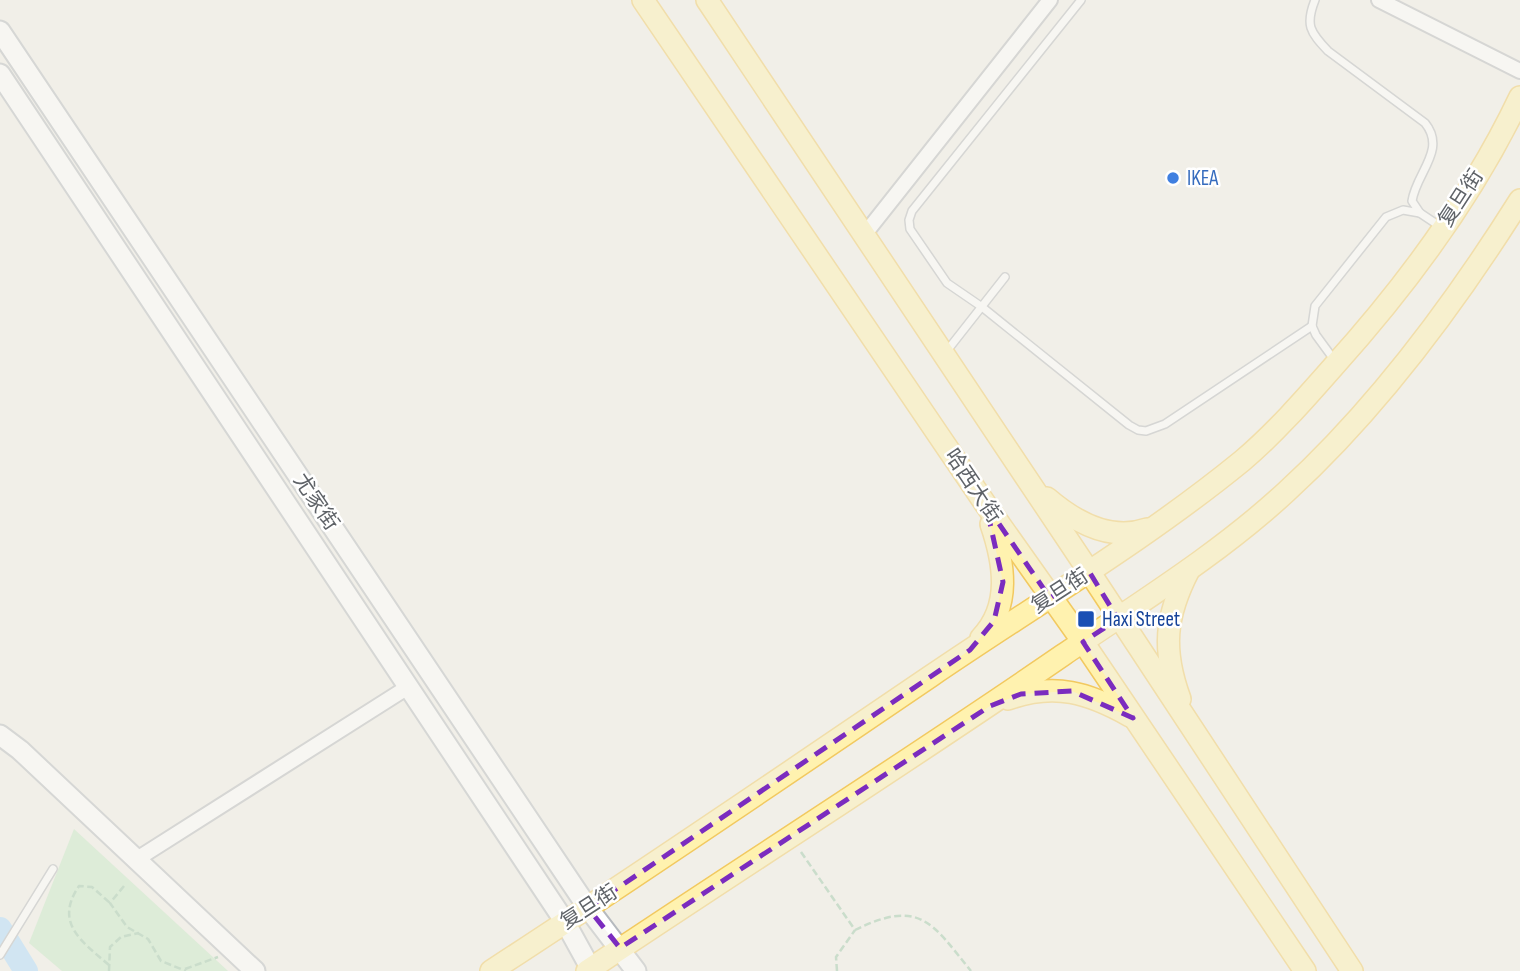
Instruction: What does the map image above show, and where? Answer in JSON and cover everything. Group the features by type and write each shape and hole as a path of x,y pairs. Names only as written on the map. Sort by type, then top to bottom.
{"main road":[{"name":"哈西大街","path":"643,0 1305,971"},
{"path":"707,0 1352,971"},
{"name":"尤家街","path":"0,31 588,908 636,971"},
{"name":"尤家街","path":"0,74 565,922 590,970"},
{"name":"复旦街","path":"491,971 970,650 1090,573 1159,525 1242,460 1281,426 1413,272 1469,189 1520,97"},
{"path":"590,970 990,706 1242,530 1338,442 1415,350 1480,264 1520,200"},
{"path":"1028,483 1067,515 1110,533 1133,534 1159,525"},
{"path":"970,650 995,621 1002,598 1001,556 986,505"},
{"path":"1188,724 1168,663 1167,642 1171,611 1191,566"},
{"path":"990,706 1021,694 1048,690 1072,691 1100,699 1133,718"},
{"path":"0,735 20,750 255,971"}],"street":[{"path":"864,235 1050,0"},
{"path":"1379,0 1520,71"},
{"path":"137,859 408,687"}],"lane":[{"path":"1081,0 912,211 910,229 947,283 982,307 1129,425 1146,431 1165,424 1312,326"},
{"path":"1315,0 1309,15 1314,37 1328,51 1432,132 1435,142 1414,189 1412,201 1420,213"},
{"path":"1337,363 1312,326 1315,306 1376,227 1395,212 1410,210 1420,213 1443,228"},
{"path":"944,356 1005,277"},
{"path":"0,955 53,869"}],"path":[{"path":"790,836 855,930"},
{"path":"109,965 76,934 69,920 68,909 79,886 92,887 110,903 127,927 148,939 161,961 184,971 234,951"},
{"path":"110,903 124,886"},
{"path":"837,971 836,957 855,930 887,916 902,914 917,918 940,932 971,971"},
{"path":"109,971 110,947 121,937 139,933"}],"highlighted area":[{"path":"986,505 1050,598 1090,573 1118,619 1083,642 1133,718 1072,691 1021,694 990,706 620,948 588,908 970,650 994,621 1003,582"}],"green space":[{"path":"74,829 228,971 62,971 29,943"}],"waterway":[{"path":"0,929 26,971"}],"place":[{"name":"IKEA","path":"1173,178"},
{"name":"Haxi Street","path":"1086,619"}]}
